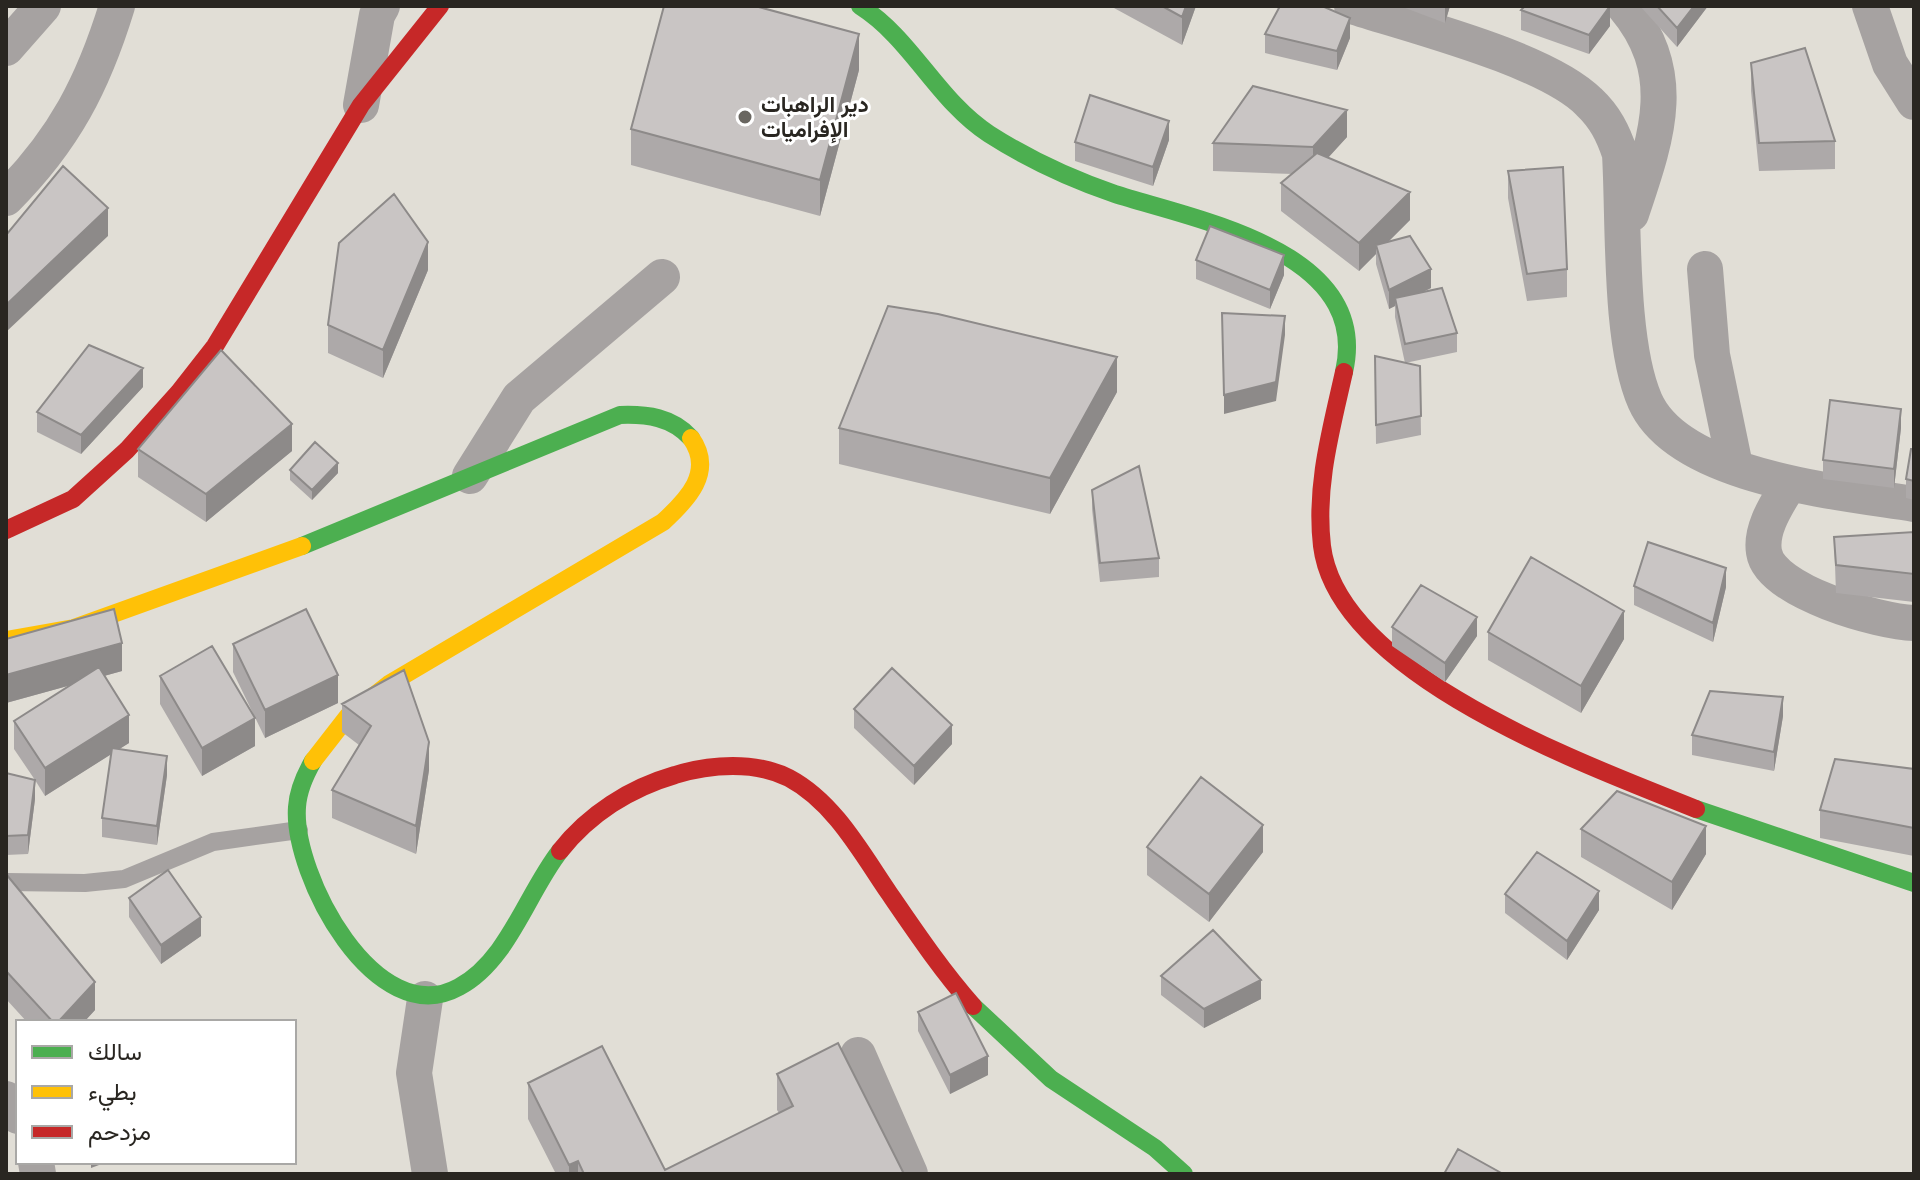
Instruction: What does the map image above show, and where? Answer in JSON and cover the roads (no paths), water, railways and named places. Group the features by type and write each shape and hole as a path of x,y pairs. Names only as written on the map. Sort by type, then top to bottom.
{"main road":[{"path":"6,530 73,499 127,450 179,392 215,346 361,105 440,6"},
{"path":"860,6 882,18 960,112 1016,149 1082,182 1247,235 1298,263 1330,292 1348,330 1349,351 1320,476 1322,548 1330,574 1353,617 1385,651 1480,713 1583,763 1729,823 1914,883"},
{"path":"6,640 74,628 306,545 620,415 644,413 668,419 689,434 700,457 694,491 663,522 426,661 350,714 322,748 297,805 299,830 321,904 360,958 399,992 425,999 477,977 566,841 614,800 688,769 732,765 772,771 808,792 843,824 900,909 977,1012 1039,1071 1102,1116 1171,1158 1184,1174"}],"street":[{"path":"6,48 43,6"},
{"path":"6,198 70,121 99,64 117,6"},
{"path":"361,105 377,15 382,6"},
{"path":"1352,6 1563,80 1589,101 1610,125 1620,154 1633,367 1646,404 1669,432 1688,445 1735,466 1789,484 1914,504"},
{"path":"1624,6 1654,54 1658,66 1659,105 1655,140 1624,234"},
{"path":"1870,6 1890,64 1914,102"},
{"path":"1705,269 1712,355 1735,466"},
{"path":"470,476 519,398 662,277"},
{"path":"1789,484 1766,530 1764,554 1777,573 1819,600 1914,623"},
{"path":"425,999 414,1073 430,1174"},
{"path":"858,1055 910,1174"}],"lane":[{"path":"6,882 85,883 124,879 213,842 299,830"}],"place":[{"name":"دير الراهبات الإفراميات","path":"745,117"}]}
